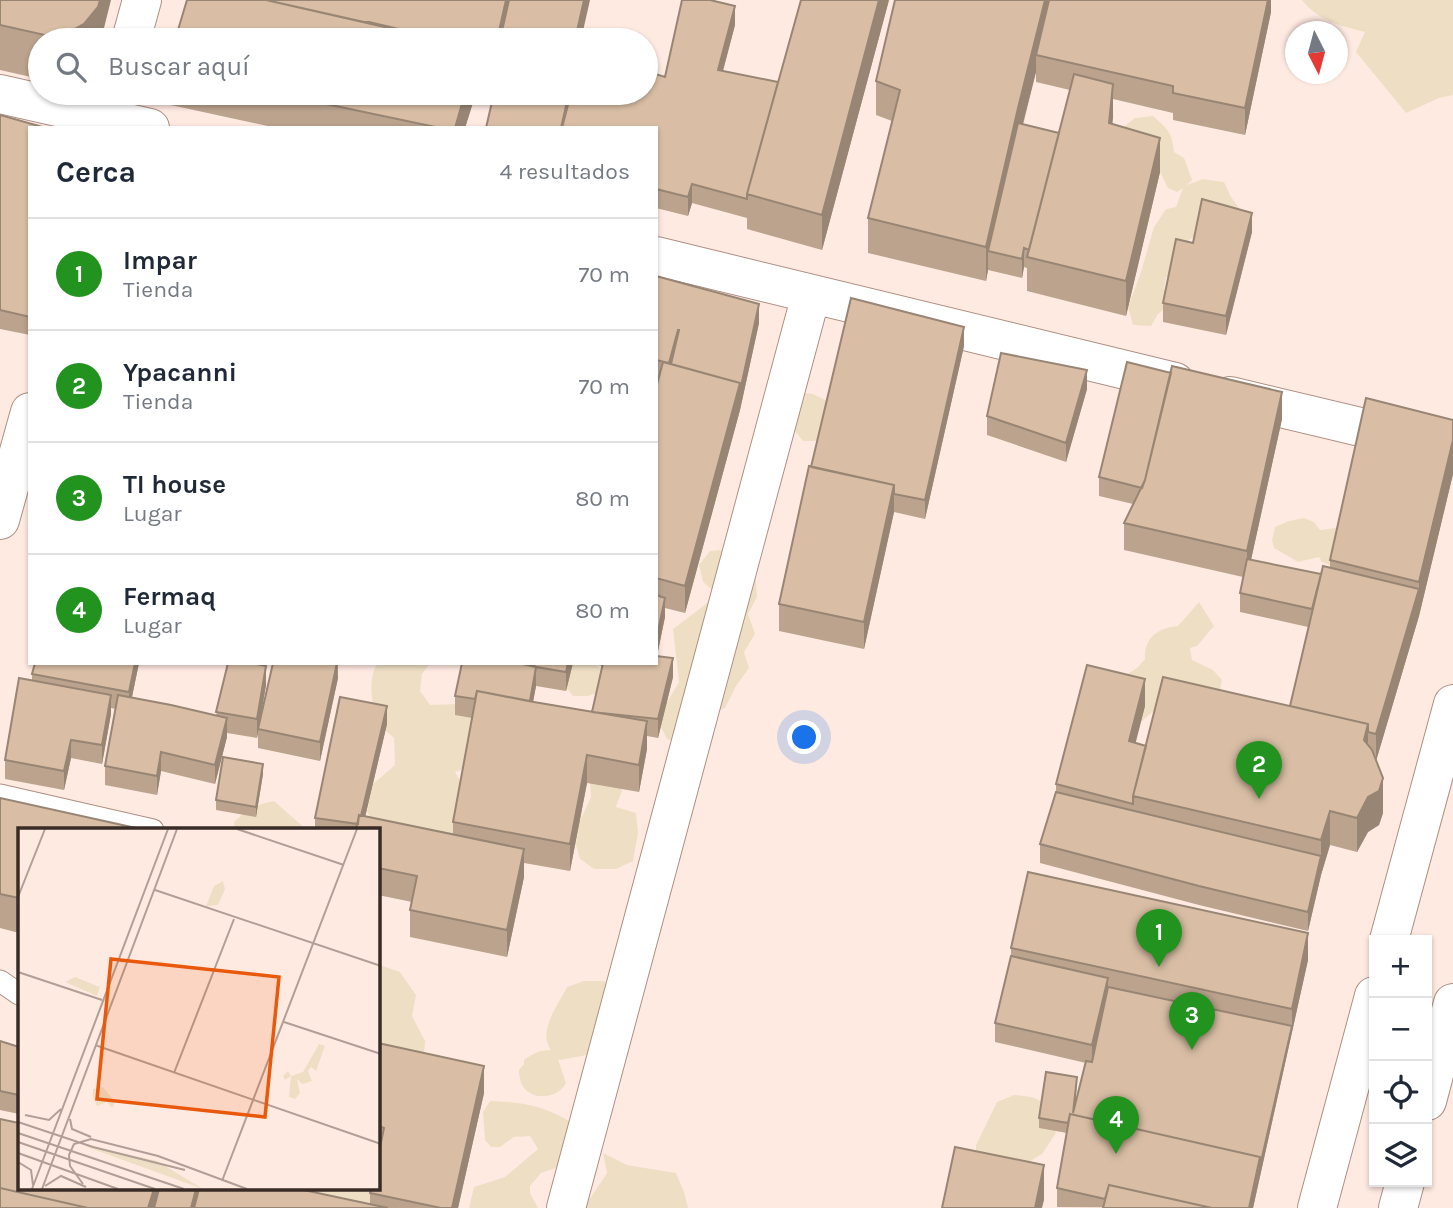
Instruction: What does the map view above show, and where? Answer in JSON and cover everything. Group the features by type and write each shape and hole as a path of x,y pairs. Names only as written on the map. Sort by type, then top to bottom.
{"main road":[{"path":"134,28 142,0"},
{"path":"0,93 28,98"},
{"path":"67,105 112,113 145,126"},
{"path":"658,257 1453,449"},
{"path":"566,1208 811,295"},
{"path":"0,520 28,419"},
{"path":"1390,935 1453,704"},
{"path":"1317,1208 1373,998"},
{"path":"1432,1082 1453,1003"},
{"path":"1398,1208 1404,1187"}],"lane":[{"path":"0,795 144,828"},
{"path":"0,981 18,994"}],"shaded area":[{"path":"1302,0 1453,0 1453,95 1439,98 1406,113 1356,52 1365,32 1348,27 1348,21 1330,21 1323,18"},
{"path":"1153,116 1168,131 1174,152 1184,158 1192,180 1187,185 1203,179 1224,182 1239,208 1222,232 1207,229 1189,240 1179,269 1166,277 1164,288 1172,303 1158,314 1151,326 1133,325 1128,307 1154,227 1166,209 1176,207 1183,188 1177,192 1168,188 1160,172 1122,128 1135,118"},
{"path":"799,392 813,394 829,402 835,429 815,441 803,441 793,429"},
{"path":"1304,518 1314,522 1320,530 1344,527 1334,567 1322,562 1319,557 1298,562 1274,548 1272,540 1275,527"},
{"path":"724,550 752,569 756,581 757,597 748,614 755,634 744,652 749,668 725,708 709,715 677,742 667,739 661,727 663,709 679,682 673,629 718,595 703,582 699,565 710,551"},
{"path":"1199,602 1214,626 1197,646 1190,648 1192,660 1213,670 1222,680 1219,695 1162,704 1136,726 1126,675 1145,659 1147,645 1153,635 1178,626"},
{"path":"377,665 429,665 422,674 420,691 430,705 457,704 480,718 468,767 455,772 470,798 447,860 393,849 367,812 373,784 395,765 394,738 381,725 373,703 371,685"},
{"path":"563,665 596,665 606,674 600,692 588,696 573,696 558,677"},
{"path":"614,774 622,791 616,807 636,813 638,833 633,861 616,869 594,869 580,859 576,845 579,823 591,797 590,782"},
{"path":"274,801 305,828 235,828 234,822 257,806"},
{"path":"380,965 400,972 416,995 412,1016 425,1041 423,1066 380,1089"},
{"path":"584,981 604,981 618,994 612,1039 587,1055 558,1059 566,1083 559,1091 548,1096 532,1094 522,1084 519,1070 524,1060 530,1056 551,1050 546,1035 554,1010 567,987"},
{"path":"1014,1095 1033,1098 1044,1104 1056,1133 1042,1154 1017,1169 976,1158 976,1145 997,1102"},
{"path":"490,1101 534,1106 574,1124 567,1164 541,1173 530,1186 530,1193 538,1208 469,1208 474,1187 505,1177 538,1149 530,1136 514,1137 500,1147 491,1147 485,1140 483,1112"},
{"path":"603,1153 627,1165 676,1173 688,1208 586,1208 607,1173"},
{"path":"306,1190 378,1190 379,1208 319,1208"}],"building":[{"path":"0,0 100,0 98,7 84,24 77,28 28,28 28,31 0,25"},
{"path":"187,0 266,0 389,28 179,28"},
{"path":"266,0 506,0 500,28 394,28"},
{"path":"509,0 584,0 578,28 503,28"},
{"path":"682,0 710,0 735,6 718,70 778,82 747,199 692,184 688,197 658,190 658,126 563,126 568,105 658,105 658,75 665,77"},
{"path":"801,0 879,0 822,215 747,194"},
{"path":"895,0 1045,0 986,247 868,218 900,90 876,81"},
{"path":"1049,0 1268,0 1245,108 1173,93 1173,86 1036,55"},
{"path":"1074,74 1113,84 1109,123 1160,138 1126,281 1027,257"},
{"path":"331,105 462,105 456,126 431,126"},
{"path":"491,105 566,105 561,126 486,126"},
{"path":"0,115 39,126 28,126 28,317 0,310"},
{"path":"1018,123 1059,133 1029,250 1024,248 1022,259 988,251"},
{"path":"1202,199 1252,213 1226,316 1163,303 1176,239 1193,243"},
{"path":"658,277 759,304 740,391 740,383 671,364 679,330 669,363 658,360"},
{"path":"851,298 964,327 925,500 894,494 894,485 811,467"},
{"path":"1001,353 1087,370 1066,443 987,416"},
{"path":"663,362 740,383 685,586 658,579 658,381"},
{"path":"1127,362 1171,373 1142,488 1099,477"},
{"path":"1172,366 1282,392 1247,551 1124,523 1145,480"},
{"path":"1366,398 1453,420 1453,440 1419,582 1330,560"},
{"path":"809,466 894,485 864,622 779,604"},
{"path":"1247,559 1321,574 1312,609 1240,593"},
{"path":"1323,566 1419,589 1376,734 1368,732 1368,724 1290,706"},
{"path":"658,596 665,598 658,631"},
{"path":"658,656 673,658 658,719 592,712 603,665 658,665"},
{"path":"34,665 135,665 129,692 32,674"},
{"path":"228,665 266,666 257,719 216,712"},
{"path":"273,665 337,665 320,742 258,729"},
{"path":"462,665 536,667 530,701 477,691 475,699 455,696"},
{"path":"534,665 568,665 566,672 536,667"},
{"path":"1087,665 1145,679 1129,741 1146,746 1133,804 1056,784"},
{"path":"1163,677 1368,724 1364,740 1372,750 1383,778 1379,791 1368,797 1357,818 1330,811 1321,840 1133,796"},
{"path":"19,678 111,695 102,745 71,740 64,771 5,760"},
{"path":"477,691 647,721 639,765 587,755 570,844 453,822"},
{"path":"118,695 227,718 215,765 161,752 157,776 105,766"},
{"path":"340,697 387,706 358,824 315,818"},
{"path":"223,757 263,764 256,807 216,800"},
{"path":"1056,792 1321,856 1308,912 1040,844"},
{"path":"0,798 136,828 18,828 18,898 0,894"},
{"path":"359,815 524,849 507,930 410,910 417,876 380,868 380,828 356,828"},
{"path":"1028,872 1308,933 1292,1009 1011,948"},
{"path":"1011,956 1108,978 1092,1045 995,1023"},
{"path":"1108,987 1292,1026 1260,1166 1260,1157 1070,1114 1068,1123 1039,1118 1046,1072 1077,1077 1073,1113 1086,1061 1092,1062"},
{"path":"0,1041 18,1047 18,1095 0,1091"},
{"path":"380,1043 484,1066 452,1208 370,1193 371,1190 380,1190 380,1147 384,1128 380,1127"},
{"path":"1070,1114 1260,1157 1249,1208 1212,1208 1109,1185 1105,1199 1057,1188"},
{"path":"0,1119 18,1123 18,1190 154,1190 148,1208 88,1208 0,1188"},
{"path":"955,1147 1044,1165 1035,1208 942,1208"},
{"path":"1109,1185 1212,1208 1103,1208"},
{"path":"0,1188 88,1208 0,1208"},
{"path":"159,1190 196,1190 191,1208 154,1208"},
{"path":"199,1190 304,1190 388,1208 194,1208"}],"place":[{"name":"Ypacanni","path":"1259,799"},
{"name":"Impar","path":"1159,967"},
{"name":"TI house","path":"1192,1050"},
{"name":"Fermaq","path":"1116,1154"}]}
